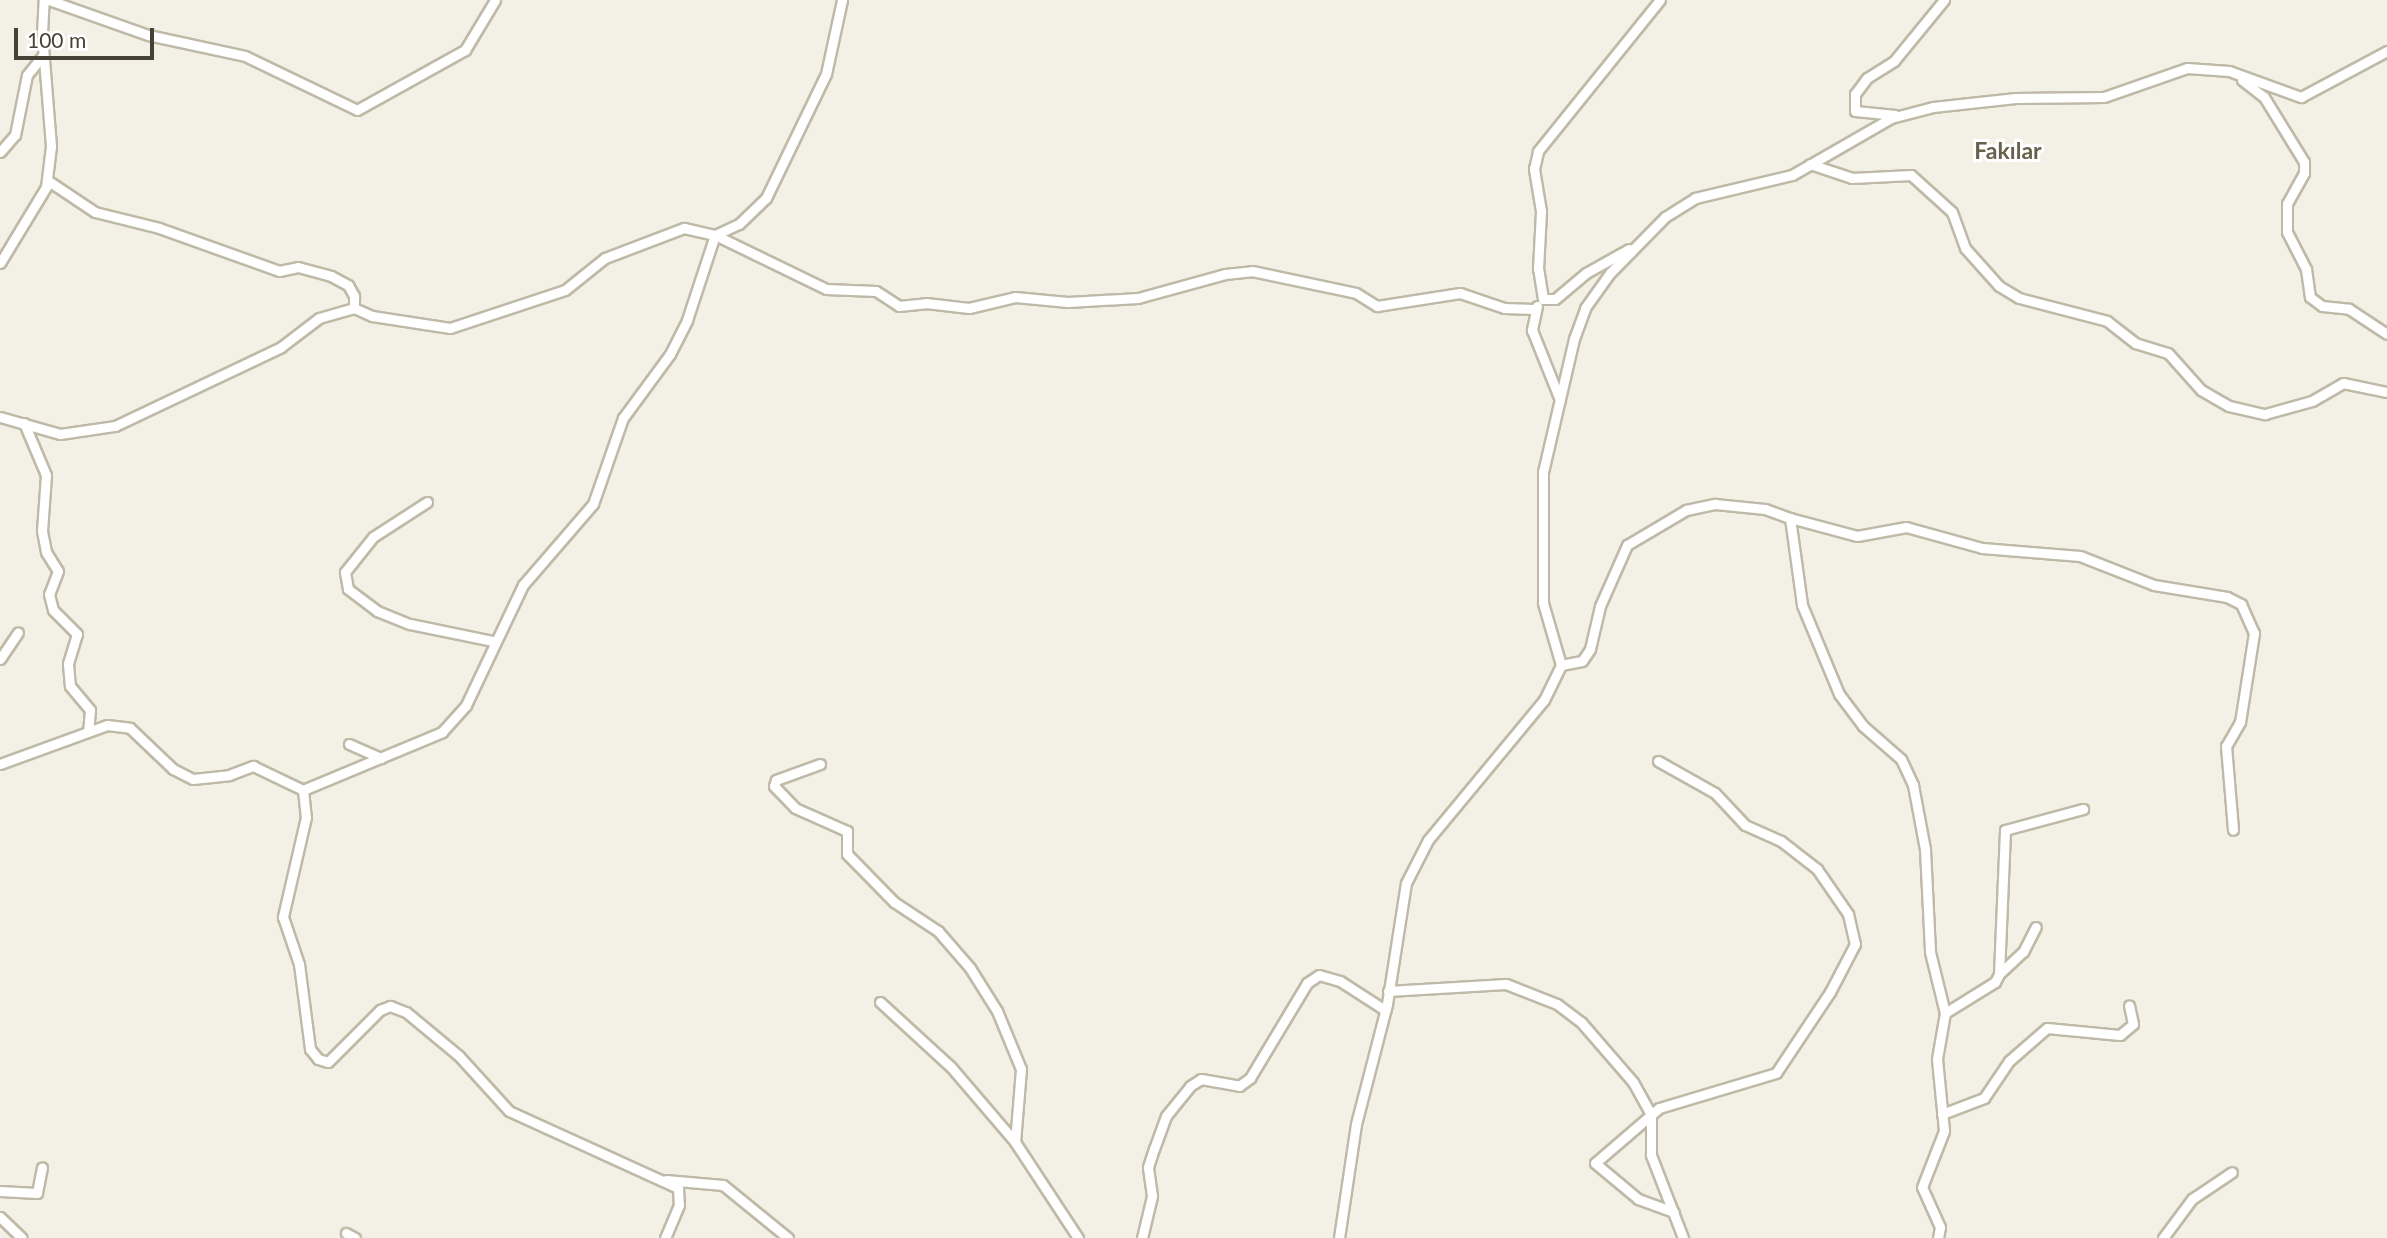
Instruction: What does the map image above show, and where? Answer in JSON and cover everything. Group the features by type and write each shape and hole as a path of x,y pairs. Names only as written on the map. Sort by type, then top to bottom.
{"street":[{"path":"0,263 47,180 51,146 43,55 46,0 148,35 245,56 357,110 466,50 495,0"},
{"path":"0,764 107,725 130,728 173,769 193,779 229,775 253,766 303,790 442,732 466,705 493,640 523,584 593,504 622,418 670,355 687,320 706,250 715,235 739,224 766,198 826,74 842,0"},
{"path":"1543,299 1538,269 1541,211 1534,169 1538,151 1660,0"},
{"path":"1944,0 1894,61 1867,78 1851,106 1863,114 1904,115 2016,97 2104,97 2187,68 2229,71 2301,97 2387,51"},
{"path":"0,152 15,135 27,75 43,55"},
{"path":"2229,71 2264,97 2304,162 2304,173 2287,204 2287,232 2306,269 2310,297 2322,306 2349,309 2387,334"},
{"path":"1339,1238 1356,1125 1385,1010 1396,932 1411,872 1437,829 1544,700 1561,665 1543,603 1543,472 1586,308 1665,217 1695,198 1792,175 1904,115"},
{"path":"1810,164 1852,178 1911,175 1952,212 1965,248 1999,286 2019,299 2106,321 2134,343 2168,353 2201,390 2229,405 2265,414 2312,401 2343,383 2387,391"},
{"path":"47,180 95,212 159,228 279,271 298,267 331,276 348,285 355,296 354,308"},
{"path":"0,417 60,434 115,426 281,347 319,317 354,308 372,316 450,328 565,290 605,258 684,228 715,235 826,289 876,291 899,306 926,303 969,308 1016,297 1068,302 1138,298 1225,274 1252,271 1356,293 1383,307 1460,293 1504,308 1534,309"},
{"path":"1560,400 1532,330 1534,309 1543,299 1555,299 1586,274 1640,243"},
{"path":"24,423 46,475 42,531 46,552 58,571 49,594 53,610 77,634 68,664 70,686 90,710 88,731"},
{"path":"426,502 373,537 345,572 348,589 377,611 410,624 493,640"},
{"path":"1561,665 1583,660 1590,649 1600,606 1627,545 1686,510 1715,505 1765,509 1857,536 1906,527 1994,550 2080,556 2154,585 2227,597 2241,604 2254,633 2240,722 2226,746 2233,830"},
{"path":"1790,518 1802,605 1839,694 1863,726 1901,759 1913,785 1925,849 1930,951 1945,1013 1937,1059 1942,1114 1939,1149 1922,1187 1940,1227 1937,1238"},
{"path":"0,659 18,632"},
{"path":"349,744 381,758"},
{"path":"1658,761 1715,793 1745,825 1781,841 1817,869 1831,883 1848,914 1855,944 1830,992 1776,1073 1659,1108 1595,1163 1638,1199 1674,1212"},
{"path":"820,764 776,780 774,786 795,807 847,831 847,854 894,902 937,931 970,968 997,1011 1021,1069 1015,1142"},
{"path":"303,790 306,817 283,917 299,964 310,1049 318,1059 328,1062 361,1026 390,1006 432,1031 509,1111 681,1192 665,1238"},
{"path":"2000,974 2005,830 2083,809"},
{"path":"1945,1013 1995,982 2023,951 2036,926"},
{"path":"1142,1238 1152,1196 1149,1167 1154,1149 1166,1116 1191,1086 1201,1079 1220,1086 1239,1086 1251,1078 1307,984 1319,975 1340,981 1385,1010"},
{"path":"1388,991 1506,984 1557,1004 1581,1022 1633,1082 1651,1115 1651,1155 1684,1238"},
{"path":"880,1002 951,1067 1015,1142 1078,1238"},
{"path":"1942,1114 1984,1098 2009,1061 2047,1028 2120,1035 2133,1024 2129,1005"},
{"path":"0,1191 37,1193 42,1167"},
{"path":"2163,1238 2192,1199 2232,1172"},
{"path":"660,1180 723,1185 788,1238"},
{"path":"0,1217 22,1238"}],"district":[{"name":"Fakılar","path":"2008,150"}]}
